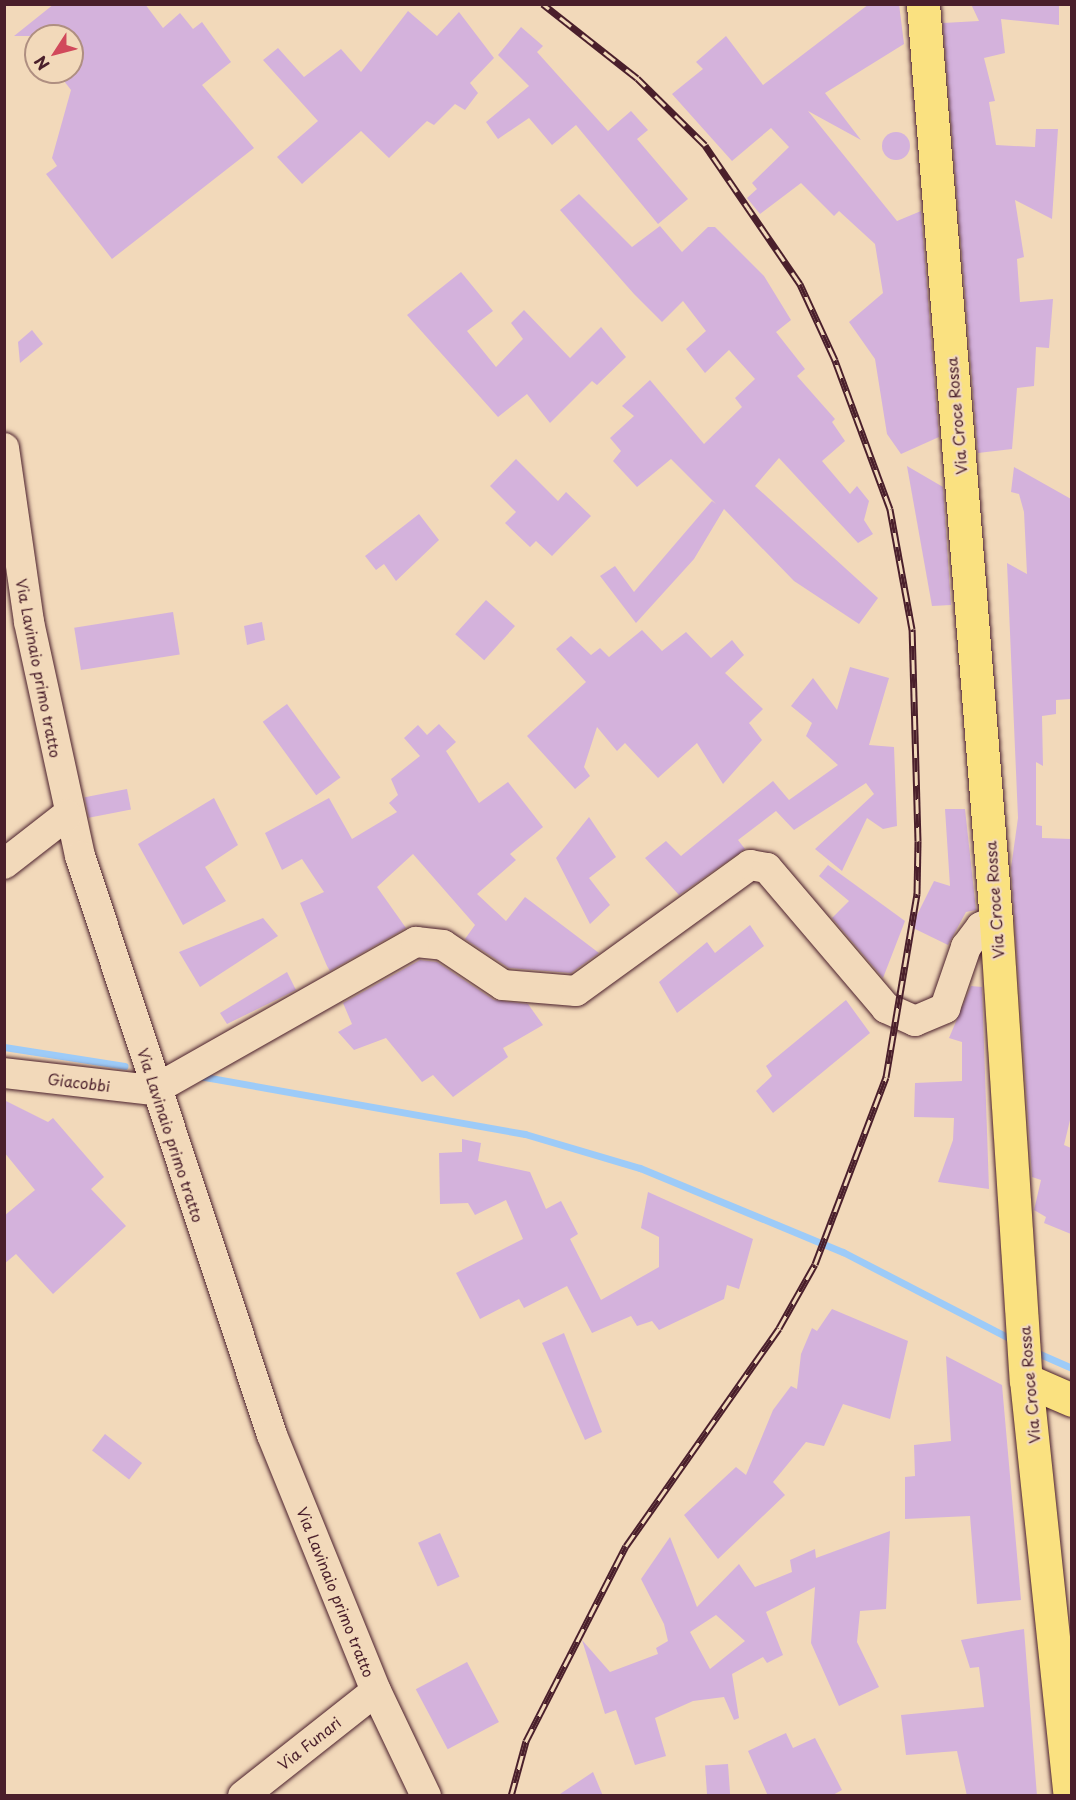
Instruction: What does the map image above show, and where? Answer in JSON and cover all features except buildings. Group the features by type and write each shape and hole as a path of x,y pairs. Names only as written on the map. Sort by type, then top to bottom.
{"main road":[{"name":"Via Croce Rossa","path":"923,4 996,921 1026,1374 1070,1796"},
{"path":"1026,1374 1071,1400"}],"street":[{"name":"Via Lavinaio primo tratto","path":"4,448 29,622 67,815 154,1090 272,1435 376,1691 426,1796"},
{"path":"4,864 67,815"},
{"path":"154,1090 416,942 443,945 503,985 576,991 750,865 767,868 886,1008 915,1021 945,1008 966,947 981,927 996,921"},
{"name":"Giacobbi","path":"4,1073 154,1090"},
{"name":"Via Funari","path":"243,1796 376,1691"}],"waterway":[{"path":"4,1047 125,1066"},
{"path":"199,1076 525,1134 640,1168 843,1252 1013,1340"},
{"path":"1033,1351 1072,1368"}],"railway":[{"path":"511,1796 526,1741 626,1546 779,1328 815,1264 886,1077 917,894 918,841 912,629 890,509 835,360 800,284 705,145 637,78 543,4"}]}
